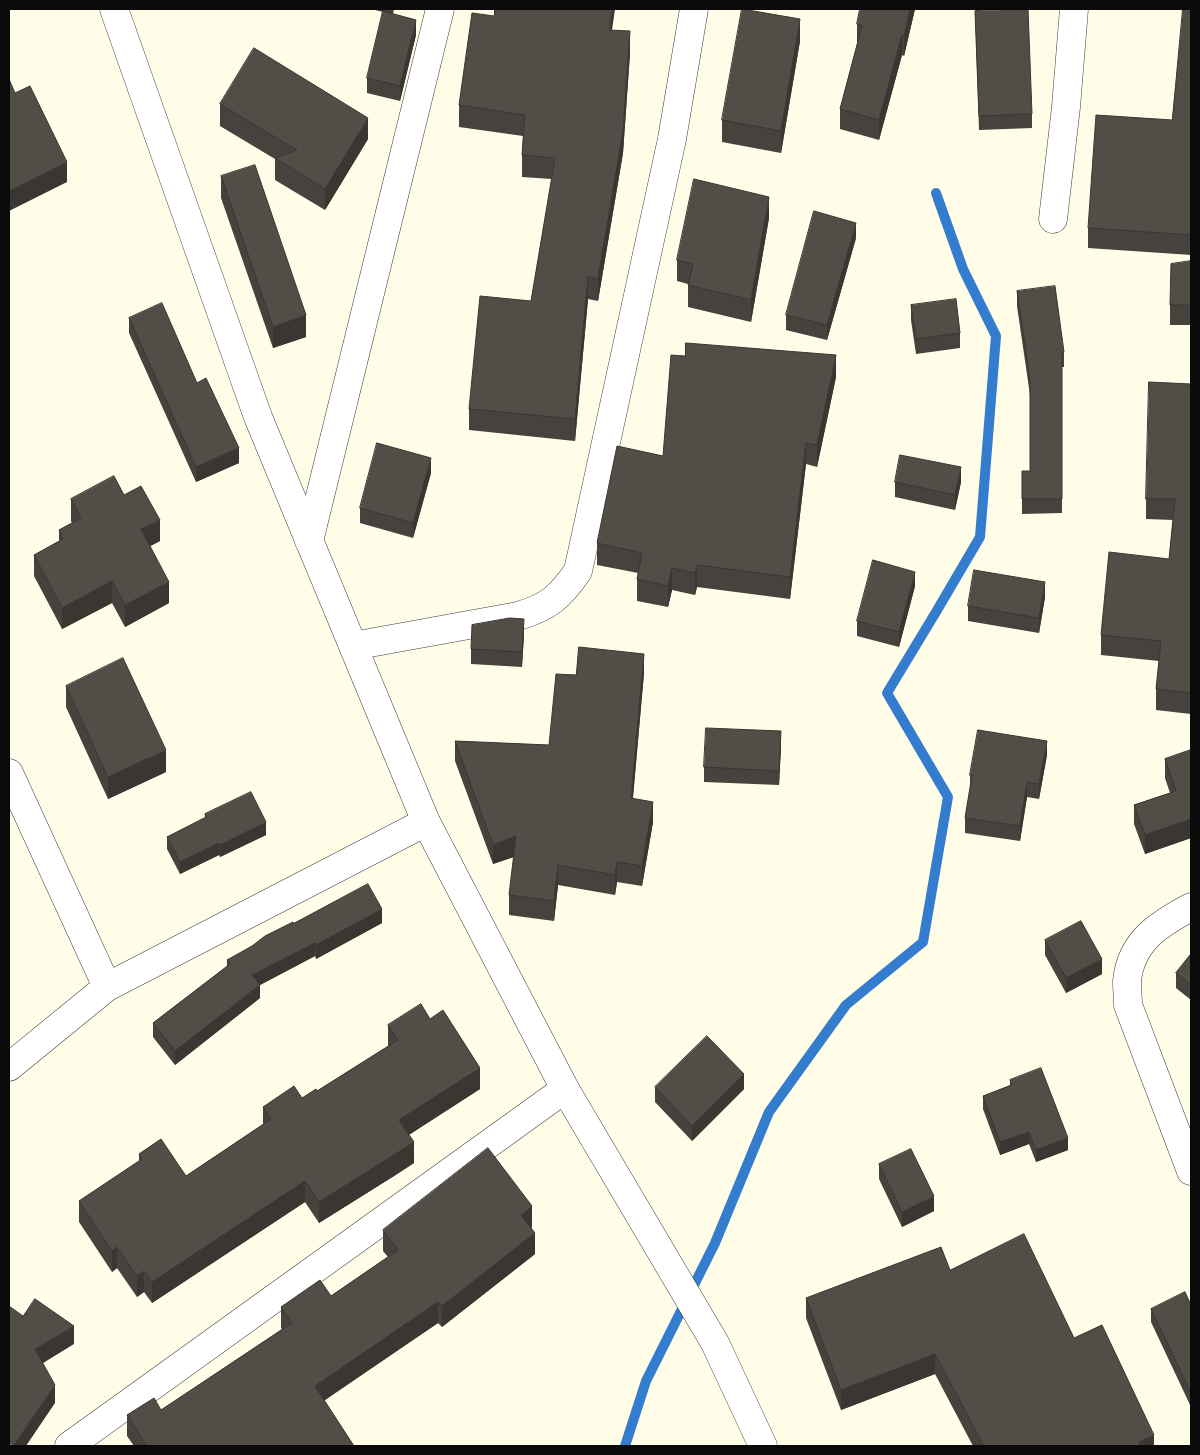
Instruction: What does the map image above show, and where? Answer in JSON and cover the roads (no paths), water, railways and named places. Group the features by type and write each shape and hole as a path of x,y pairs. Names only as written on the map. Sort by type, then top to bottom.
{"street":[{"path":"114,9 258,416 426,822 565,1089 715,1343 763,1446"},
{"path":"309,542 440,9"},
{"path":"353,646 518,616 536,611 563,593 578,571 672,139 694,9"},
{"path":"1053,219 1066,107 1074,9"},
{"path":"9,773 107,987"},
{"path":"9,1067 107,987 426,822"},
{"path":"1191,907 1165,921 1142,942 1133,956 1127,981 1128,1005 1191,1171"},
{"path":"86,1441 565,1089"}],"waterway":[{"path":"625,1446 646,1381 715,1243 769,1112 846,1005 923,942 948,797 887,693 980,537 996,336 963,269 936,193"}]}
